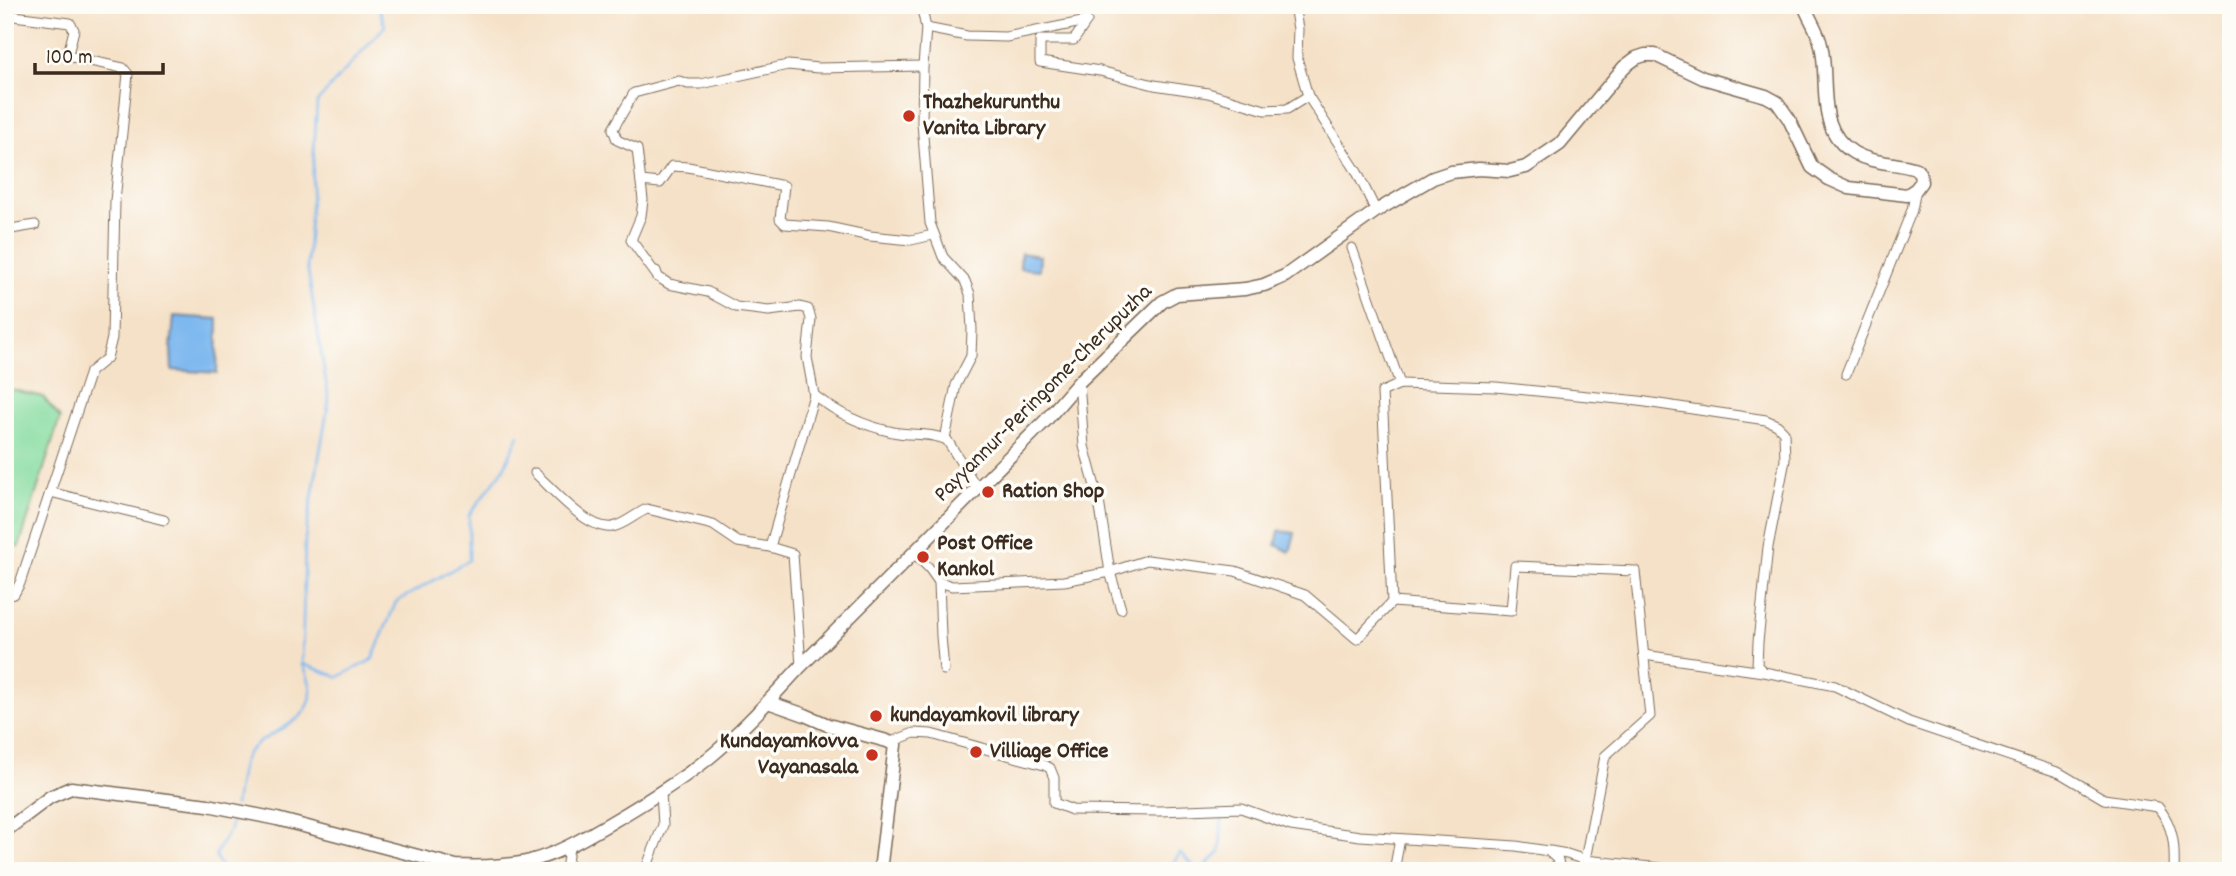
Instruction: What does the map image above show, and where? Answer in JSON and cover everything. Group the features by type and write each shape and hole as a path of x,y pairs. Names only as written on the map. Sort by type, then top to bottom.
{"main road":[{"path":"1804,5 1821,45 1824,95 1828,120 1834,133 1844,146 1855,154 1916,169 1921,182 1916,190"},
{"name":"Payyannur-Peringome-Cherupuzha","path":"5,831 50,797 71,788 208,804 353,837 456,866 510,865 569,847 661,793 711,755 768,702 1046,420 1079,382 1162,302 1177,294 1245,289 1285,276 1376,211 1433,178 1451,172 1526,167 1560,144 1624,67 1636,58 1655,55 1703,78 1759,93 1777,102 1789,119 1812,167 1849,188 1907,195 1916,190"},
{"path":"768,702 828,725 895,745 880,871"}],"street":[{"path":"921,5 926,28 922,66 922,123 930,223 943,257 965,281 970,295 972,330 971,356 956,385 945,439"},
{"path":"1294,5 1298,29 1297,58 1308,96 1357,173 1376,211"},
{"path":"5,597 14,594 20,583 90,372 107,358 112,338 116,201 128,74 123,68 68,54 74,30 70,23 7,12"},
{"path":"926,28 967,36 1006,37 1087,21 1074,40 1040,40 1040,62 1208,93 1265,110 1287,109 1308,96"},
{"path":"922,66 818,68 788,65 701,84 679,81 634,93 614,129 617,140 637,149 643,200 641,216 631,240 658,277 669,284 708,292 736,307 769,311 800,307 808,309 811,319 807,356 814,395 851,419 893,432 939,436 945,439 977,488"},
{"path":"641,181 660,183 672,166 688,167 784,186 780,219 785,224 828,227 870,236 911,240 933,235"},
{"path":"1846,374 1912,210 1916,190"},
{"path":"5,230 35,225"},
{"path":"1352,248 1400,384"},
{"path":"654,263 658,277"},
{"path":"1079,382 1084,446 1099,501 1110,572 1121,609"},
{"path":"939,582 952,586 1064,580 1110,572 1147,560 1234,571 1305,596 1356,639 1392,602 1382,391 1400,384 1484,387 1639,401 1766,420 1784,432 1784,460 1768,547 1758,642 1757,666 1764,672"},
{"path":"770,547 814,395"},
{"path":"535,474 589,521 601,526 622,524 636,513 647,509 713,525 738,542 793,554 801,666"},
{"path":"50,492 164,520"},
{"path":"914,553 939,582 944,670"},
{"path":"1392,602 1511,611 1515,566 1635,571 1650,716 1605,756 1586,860"},
{"path":"1644,655 1764,672 1835,686 1909,722 2060,774 2104,799 2158,807 2167,819 2175,844 2174,871"},
{"path":"891,742 914,733 931,734 1044,765 1050,768 1054,778 1054,803 1072,810 1241,808 1291,826 1360,836 1516,846 1567,853 1586,860 1660,868 1659,871"},
{"path":"645,871 663,825 661,793"},
{"path":"1394,871 1400,839"},
{"path":"566,871 569,847"},
{"path":"1548,851 1558,860 1560,871"}],"green space":[{"path":"5,388 43,397 60,418 19,547 5,544"}],"water":[{"path":"1021,253 1040,256 1039,270 1020,268"},
{"path":"174,316 218,319 217,373 172,370"},
{"path":"1279,531 1295,533 1290,552 1276,545"}],"waterway":[{"path":"302,666 305,538 329,400 307,266 317,102 385,26 378,5"},
{"path":"303,664 338,677 372,660 396,602 469,560 469,515 503,470 519,435"},
{"path":"235,805 245,757 262,740 295,721 309,703 311,688 303,664"},
{"path":"1201,871 1220,852 1222,811"},
{"path":"1180,814 1206,817 1214,813"},
{"path":"223,871 215,855 230,829 233,815"},
{"path":"1168,871 1180,853 1199,871"}],"place":[{"name":"Thazhekurunthu Vanita Library","path":"909,116"},
{"name":"Ration Shop","path":"988,492"},
{"name":"Post Office Kankol","path":"923,557"},
{"name":"kundayamkovil library","path":"876,716"},
{"name":"Villiage Office","path":"976,752"},
{"name":"Kundayamkovva Vayanasala","path":"872,755"}]}
